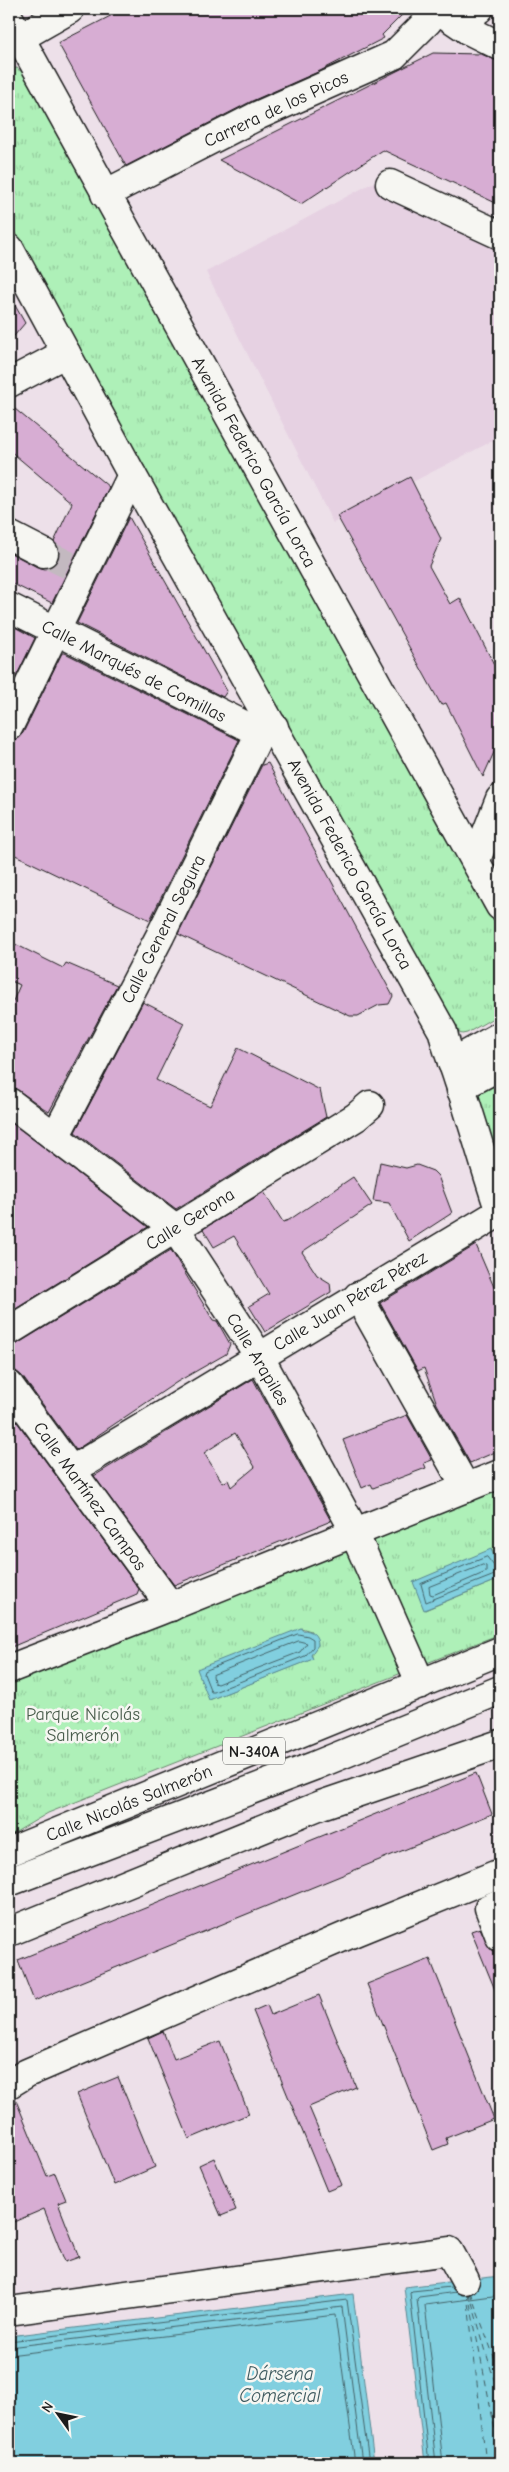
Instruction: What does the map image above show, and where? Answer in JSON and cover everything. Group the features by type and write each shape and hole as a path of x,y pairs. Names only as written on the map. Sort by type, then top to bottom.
{"main road":[{"path":"15,43 70,9"},
{"path":"436,9 473,20 500,46"},
{"name":"Carrera de los Picos","path":"105,194 259,115 394,54 428,21 436,9"},
{"name":"Avenida Federico García Lorca","path":"15,43 105,194 500,906"},
{"path":"390,184 500,235"},
{"name":"Avenida Federico García Lorca","path":"9,248 132,474 267,730 443,1032 446,1050 452,1063 481,1158 500,1212"},
{"path":"9,383 66,353"},
{"path":"11,718 132,474"},
{"path":"9,535 44,553"},
{"name":"Calle Marqués de Comillas","path":"9,607 55,632 267,730"},
{"name":"Calle General Segura","path":"55,1137 267,730"},
{"path":"476,860 496,822 500,799"},
{"path":"452,1063 500,1036"},
{"path":"461,1090 470,1082 500,1066"},
{"name":"Calle Arapiles","path":"9,1102 175,1228 259,1356 356,1532 421,1684"},
{"name":"Calle Gerona","path":"9,1331 356,1117 370,1105"},
{"name":"Calle Juan Pérez Pérez","path":"72,1470 351,1300 500,1212"},
{"path":"351,1300 374,1351"},
{"path":"351,1300 466,1488"},
{"name":"Calle Martínez Campos","path":"9,1386 171,1606"},
{"path":"9,1668 171,1606 500,1474"},
{"name":"Calle Nicolás Salmerón","path":"9,1852 500,1651"},
{"name":"Calle Nicolás Salmerón","path":"9,1882 314,1766 500,1690"},
{"path":"9,1932 321,1805 500,1744"},
{"path":"9,2084 36,2069 355,1932 500,1873"},
{"path":"500,1903 489,1908 500,1937"},
{"path":"9,2311 449,2252 465,2280"}],"shaded area":[{"path":"374,182 459,232 500,250 500,437 333,523 206,272"}],"green space":[{"path":"17,68 22,72 500,933 500,1014 467,1033 462,1034 451,1029 9,222 9,69"},
{"path":"500,1079 500,1173 481,1112 478,1092"},
{"name":"Parque Nicolás Salmerón","path":"500,1481 500,1571 492,1550 425,1610 500,1579 500,1634 48,1813 9,1836 9,1679","holes":["301,1628 311,1631 312,1659 209,1700"]}],"water":[{"path":"491,1549 500,1571 500,1579 424,1610 413,1582"},
{"path":"301,1628 311,1632 317,1638 318,1645 311,1655 313,1659 209,1700 197,1669"},
{"path":"500,2276 500,2463 425,2463 404,2287"},
{"name":"Dársena Comercial","path":"353,2294 374,2463 9,2463 9,2336"}],"building":[{"path":"124,9 408,9 382,35 384,38 320,71 252,101 126,166 58,43"},
{"path":"433,53 481,54 500,62 500,205 383,150 301,204 219,160"},
{"path":"9,295 25,323 9,342"},
{"path":"9,404 109,487 52,603 9,582 9,552 37,567 45,569 53,566 58,560 60,553 54,542 72,503 9,450"},
{"path":"410,477 441,539 429,566 450,604 460,598 500,676 500,739 483,777 446,703 441,705 337,516"},
{"path":"129,517 227,691 223,697 77,623"},
{"path":"9,624 35,638 9,691"},
{"path":"62,653 239,740 150,920 9,852 9,741 17,739 23,733"},
{"path":"268,763 393,996 389,1004 379,1005 358,1016 350,1016 178,934 262,765"},
{"path":"9,941 63,968 66,963 117,985 49,1112 18,1090 9,1087 9,1010 20,985 9,980"},
{"path":"143,1002 184,1023 156,1080 210,1106 238,1048 320,1090 326,1117 176,1209 75,1132"},
{"path":"9,1121 148,1227 9,1313"},
{"path":"380,1162 406,1168 417,1165 433,1171 438,1176 452,1213 409,1241 389,1203 373,1201"},
{"path":"353,1177 372,1205 302,1252 317,1275 330,1283 331,1292 265,1332 249,1306 269,1294 234,1236 214,1247 203,1229 264,1192 283,1222 289,1220"},
{"path":"476,1245 500,1301 500,1450 470,1463 437,1404 424,1368 418,1371 380,1303"},
{"path":"171,1250 213,1320 217,1321 230,1344 226,1354 177,1382 76,1450 22,1376 16,1371 9,1370 9,1347 17,1344"},
{"path":"253,1379 331,1521 174,1585 94,1476","holes":["235,1433 255,1467 231,1487 228,1480 223,1483 204,1453"]},
{"path":"9,1411 139,1589 137,1594 9,1648"},
{"path":"407,1415 432,1460 424,1463 426,1468 373,1488 371,1484 362,1488 343,1440"},
{"path":"476,1773 492,1814 34,2001 18,1960"},
{"path":"480,1928 490,1949 500,1952 500,2002 471,1931"},
{"path":"430,1959 494,2119 446,2138 448,2144 433,2150 367,1984"},
{"path":"319,1995 356,2087 309,2107 342,2185 327,2191 253,2011 267,2005 271,2015"},
{"path":"163,2031 174,2059 220,2041 249,2114 189,2139 148,2038"},
{"path":"118,2077 155,2167 114,2185 77,2094"},
{"path":"15,2098 47,2176 55,2173 66,2200 58,2203 79,2257 65,2262 44,2209 9,2224 9,2100"},
{"path":"214,2158 236,2210 221,2216 199,2165"}],"ferry route":[{"path":"469,2292 500,2401"},
{"path":"470,2292 500,2373"},
{"path":"467,2293 486,2463"},
{"path":"468,2293 500,2455"}],"tunnel":[{"path":"44,553 83,572"}]}
